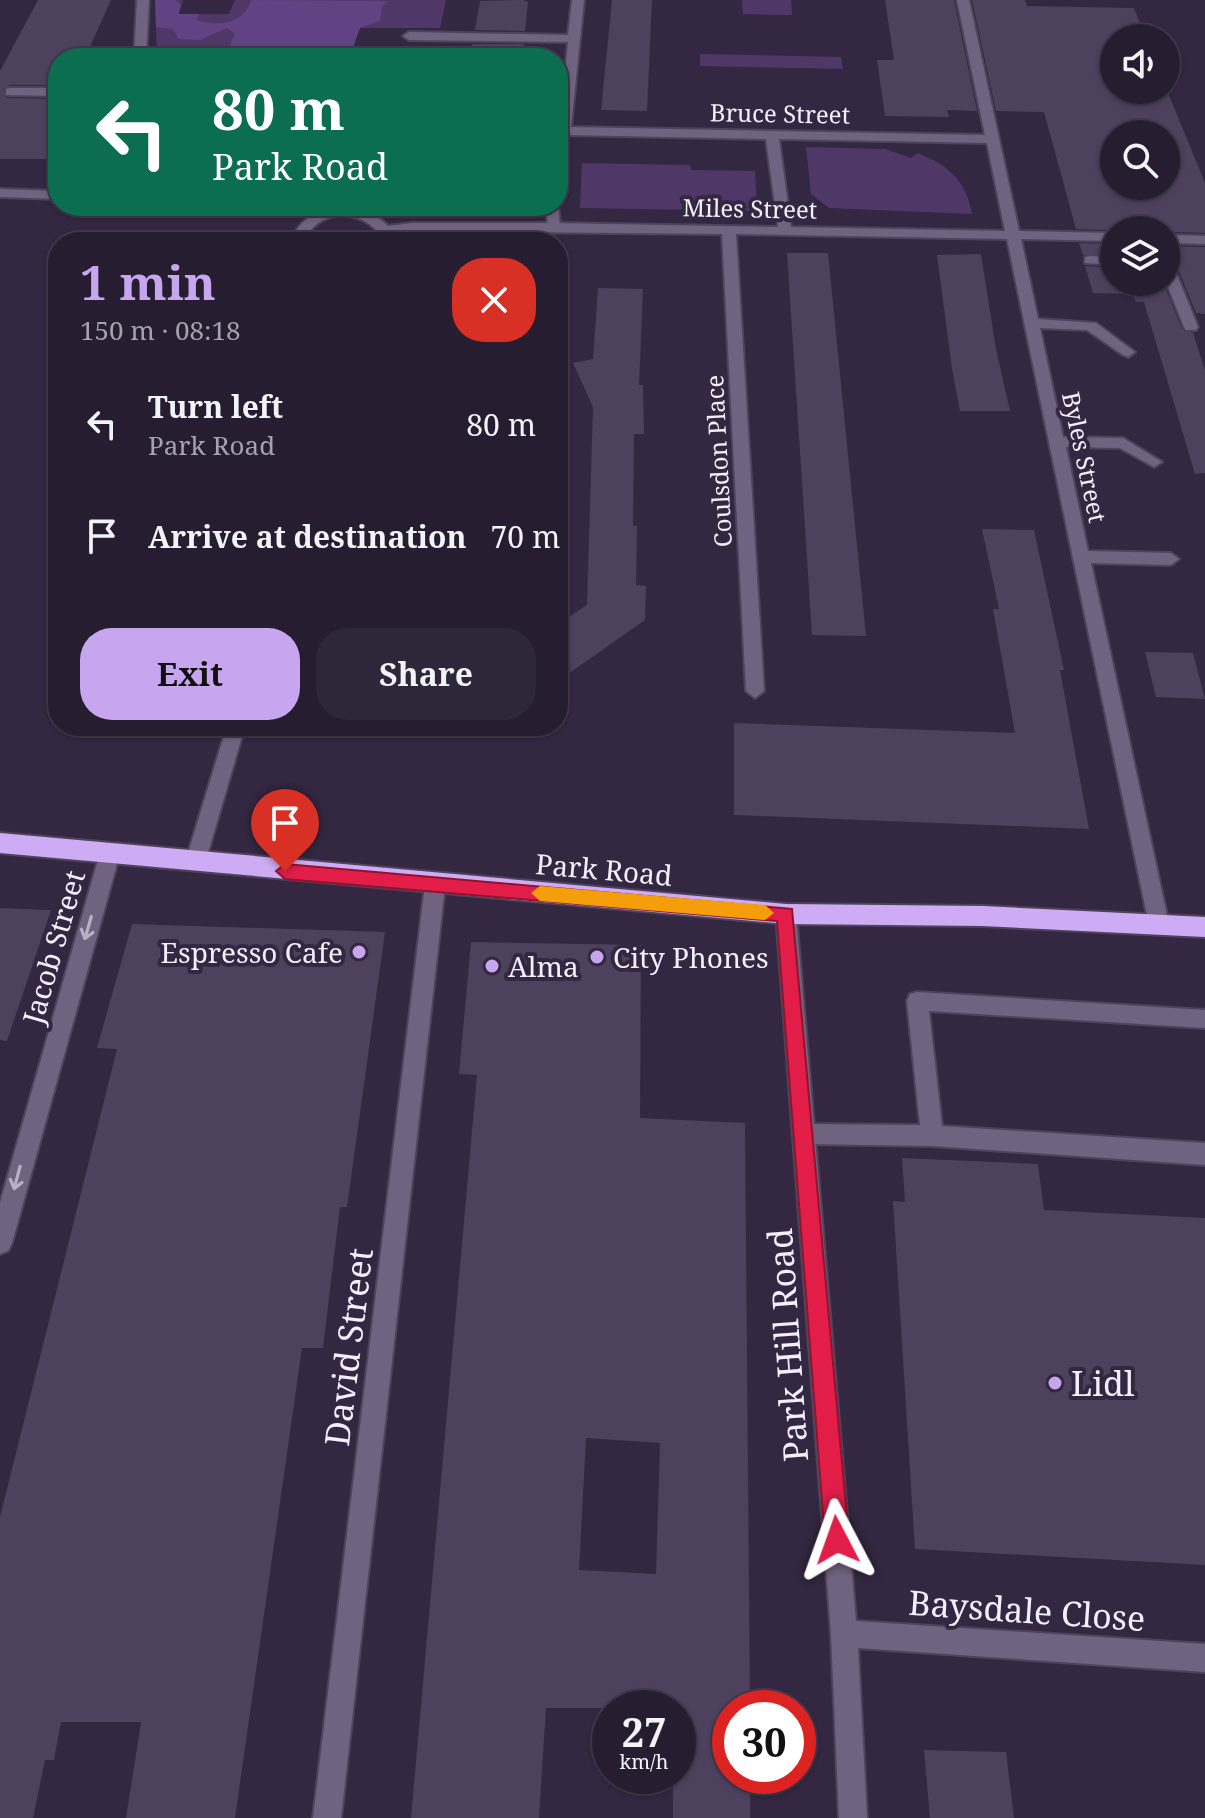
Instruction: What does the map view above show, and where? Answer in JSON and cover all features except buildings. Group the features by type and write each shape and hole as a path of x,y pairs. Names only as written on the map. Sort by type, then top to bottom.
{"highway":[{"name":"Park Road","path":"0,843 435,885 786,914 983,916 1205,927"}],"street":[{"path":"141,48 143,0"},
{"path":"568,84 578,0"},
{"name":"Byles Street","path":"963,0 1159,925"},
{"path":"409,36 574,39"},
{"path":"10,92 48,92"},
{"path":"772,135 785,230"},
{"name":"Bruce Street","path":"568,136 772,135 994,139"},
{"path":"0,193 48,195"},
{"path":"300,232 322,216"},
{"path":"368,216 377,220 382,232"},
{"path":"553,216 553,227"},
{"name":"Miles Street","path":"398,232 413,227 553,227 1100,237"},
{"name":"Coulsdon Place","path":"729,229 755,691"},
{"path":"1180,239 1205,240"},
{"path":"1084,260 1100,261"},
{"path":"1178,296 1191,327"},
{"path":"1033,323 1091,326 1128,352"},
{"path":"1058,442 1123,443 1154,462"},
{"path":"1081,557 1171,559"},
{"path":"195,863 233,736"},
{"name":"Jacob Street","path":"0,1243 110,853"},
{"name":"David Street","path":"327,1818 435,885"},
{"name":"Park Hill Road","path":"786,914 844,1634 853,1818"},
{"path":"932,1136 917,1001 1205,1019"},
{"path":"805,1134 932,1136 1205,1154"},
{"name":"Baysdale Close","path":"844,1634 1205,1658"}],"shaded area":[{"path":"155,0 183,0 179,14 229,14 235,0 446,0 440,28 360,28 353,48 157,48"},
{"path":"155,0 176,0 181,5 178,14 199,14 196,20 213,23 237,19 251,0 388,1 382,7 380,21 360,28 353,48 229,48 235,33 227,28 200,40 179,39 173,29 156,27"},
{"path":"742,0 791,0 792,15 743,14"},
{"path":"700,54 841,57 843,69 700,66"},
{"path":"806,147 885,149 911,158 918,153 939,163 954,176 965,192 972,214 829,208 811,194"},
{"path":"582,163 690,165 691,170 755,171 757,211 580,208"}],"slow traffic":[{"path":"540,893 765,913"}],"place":[{"name":"Espresso Cafe","path":"359,952"},
{"name":"City Phones","path":"597,957"},
{"name":"Alma","path":"492,966"},
{"name":"Lidl","path":"1055,1383"}],"route":[{"path":"285,871 786,914 837,1540"}]}
